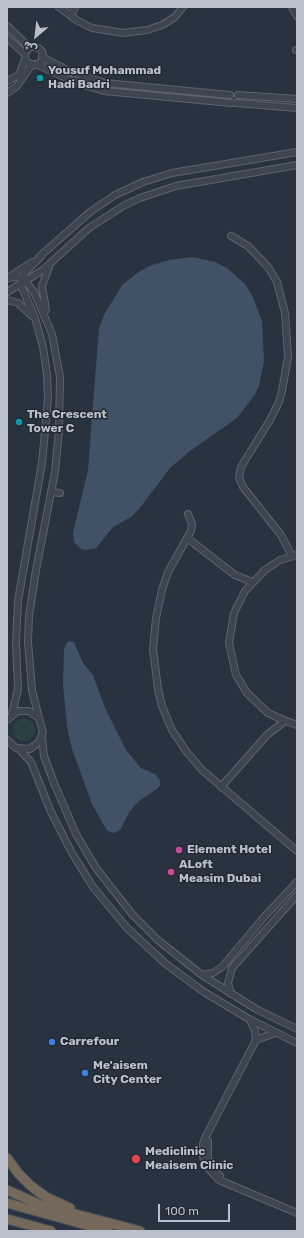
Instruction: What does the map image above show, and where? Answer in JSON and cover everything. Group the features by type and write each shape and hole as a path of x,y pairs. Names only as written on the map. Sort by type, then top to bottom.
{"highway":[{"path":"7,1158 24,1180 46,1197 106,1227"},
{"path":"7,1190 40,1205 106,1227"},
{"path":"7,1203 106,1227 140,1231"},
{"path":"7,1219 51,1231"}],"street":[{"path":"59,7 71,16 100,30 115,33 131,33 162,25 175,17 183,7"},
{"path":"71,16 76,7"},
{"path":"292,7 297,16"},
{"path":"7,26 30,48 39,49 42,57 72,72 105,83 230,95 297,99"},
{"path":"7,38 34,64 74,82 104,91 297,108"},
{"path":"7,81 14,78 21,72 25,56 30,48"},
{"path":"8,89 42,57"},
{"path":"8,89 14,78"},
{"path":"230,95 228,98 233,103"},
{"path":"233,103 239,101 238,95"},
{"path":"7,278 42,255 90,212 115,195 143,182 187,167 235,162 297,152"},
{"path":"234,155 235,162"},
{"path":"7,292 50,264 90,228 123,206 140,198 176,186 297,165"},
{"path":"231,236 248,246 268,266 277,282 286,313 288,357 279,402 270,420 241,467 239,478 243,487 277,530 294,556 272,565 252,582 245,591 237,606 230,627 229,643 233,664 239,680 247,694 261,708 276,717 297,725"},
{"path":"23,281 42,255"},
{"path":"50,264 42,286 49,323 58,355 60,377 59,430 51,492 32,590 28,629 32,690 39,718 43,727 42,737 46,761 62,806 96,868 119,899 145,928 174,954 202,975 256,1009 297,1029"},
{"path":"7,278 23,281 34,292 49,323"},
{"path":"7,720 12,714 18,689 16,657 17,615 23,551 47,424 48,388 46,359 23,281"},
{"path":"7,300 22,306 35,318"},
{"path":"51,492 60,493"},
{"path":"188,514 192,524 187,538 172,565 157,608 153,649 156,679 162,706 172,730 194,761 221,787 297,851"},
{"path":"187,538 236,575 252,582"},
{"path":"41,542 50,543"},
{"path":"236,575 245,591"},
{"path":"12,714 24,710 35,714 39,718"},
{"path":"267,735 276,717"},
{"path":"221,787 267,735 285,721"},
{"path":"18,749 24,750 35,746 42,737"},
{"path":"8,743 18,749 31,762 51,812 72,853 93,887 115,914 140,940 166,964 204,992 249,1019 297,1043"},
{"path":"202,975 213,973 222,967 265,916 297,882"},
{"path":"231,994 228,984 232,968 297,895"},
{"path":"249,1019 253,1026 256,1040"},
{"path":"275,1032 256,1040 203,1144 204,1161 216,1177 297,1213"}],"green space":[{"path":"20,719 28,719 35,726 35,734 28,741 20,741 13,734 13,726"}],"water":[{"path":"193,257 215,262 227,268 245,284 252,295 262,321 264,361 259,386 254,396 237,418 190,451 171,467 139,509 131,517 113,527 96,548 86,550 81,549 74,542 73,533 88,470 99,328 104,315 122,285 140,271 152,265 169,260"},
{"path":"68,641 74,642 83,663 93,675 105,708 126,750 141,768 155,774 160,780 160,785 158,788 139,801 130,811 120,830 112,833 107,830 92,804 72,749 67,727 63,684 64,649"}],"place":[{"name":"Yousuf Mohammad Hadi Badri","path":"40,78"},
{"name":"The Crescent Tower C","path":"19,422"},
{"name":"Element Hotel","path":"179,850"},
{"name":"ALoft Measim Dubai","path":"171,872"},
{"name":"Carrefour","path":"52,1042"},
{"name":"Me'aisem City Center","path":"85,1073"},
{"name":"Mediclinic Meaisem Clinic","path":"136,1159"}]}
